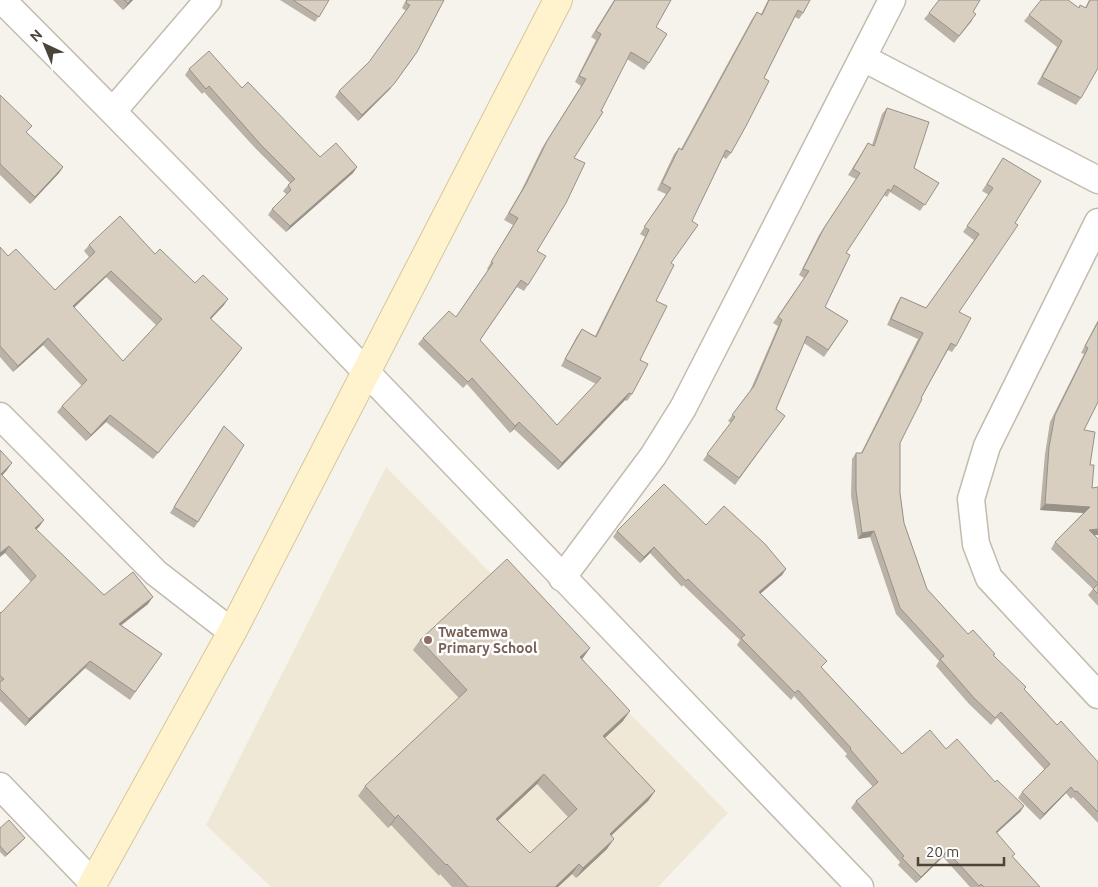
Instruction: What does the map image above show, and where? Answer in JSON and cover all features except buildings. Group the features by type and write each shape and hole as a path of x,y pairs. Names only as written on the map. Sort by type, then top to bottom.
{"main road":[{"path":"92,885 232,632 558,0"}],"street":[{"path":"2,0 113,111 366,372 860,887"},
{"path":"113,111 208,0"},
{"path":"562,578 653,456 683,408 892,0"},
{"path":"863,58 1098,180"},
{"path":"1098,222 987,446 971,499 976,544 989,578 1098,695"},
{"path":"0,416 156,573 232,632"},
{"path":"0,786 92,885"}],"shaded area":[{"name":"Twatemwa Primary School","path":"386,467 728,813 658,887 271,887 206,825"}],"place":[{"name":"Twatemwa Primary School","path":"428,640"}]}
